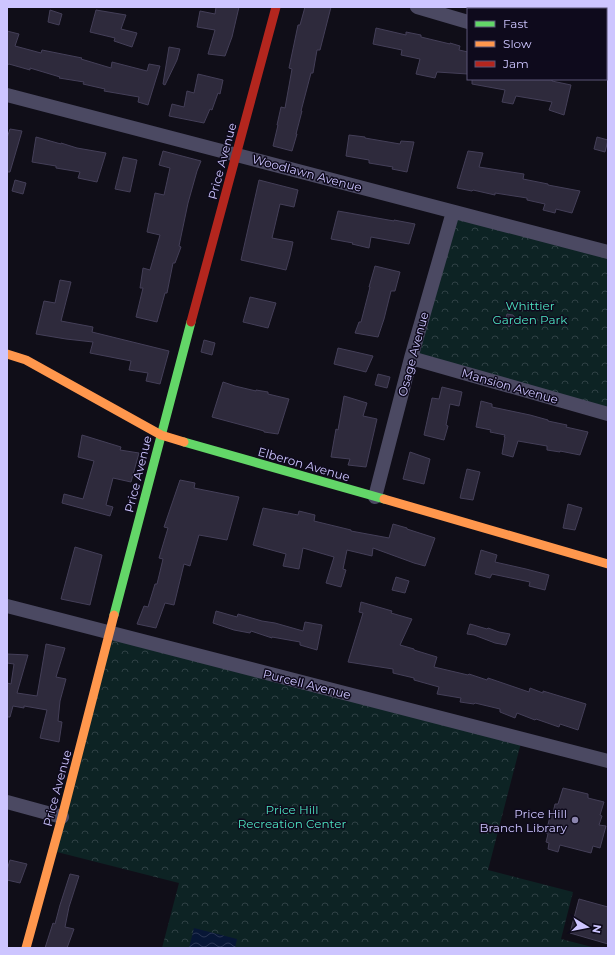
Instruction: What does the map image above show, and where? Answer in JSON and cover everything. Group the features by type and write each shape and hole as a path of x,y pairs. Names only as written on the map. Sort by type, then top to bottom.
{"street":[{"name":"Price Avenue","path":"26,948 62,817 160,435 276,7"},
{"path":"417,7 467,22"},
{"name":"Woodlawn Avenue","path":"7,94 608,252"},
{"name":"Osage Avenue","path":"375,496 411,358 453,212"},
{"name":"Elberon Avenue","path":"7,354 26,360 160,435 608,564"},
{"name":"Mansion Avenue","path":"411,358 608,414"},
{"name":"Purcell Avenue","path":"7,606 608,761"},
{"path":"7,802 62,817"}],"green space":[{"name":"Whittier Garden Park","path":"453,212 608,252 608,414 411,358"},
{"name":"Price Hill Recreation Center","path":"110,633 522,739 488,870 573,892 561,939 596,948 162,948 179,883 53,851"}],"water":[{"path":"194,928 237,939 235,948 189,948"}],"building":[{"path":"216,7 239,7 232,37 225,56 208,54 215,30 197,27 200,11 215,14"},
{"path":"305,7 331,7 320,50 317,50 313,73 311,73 292,151 273,146 281,107 285,108 292,69 289,68 298,25 300,25"},
{"path":"50,10 62,14 59,25 48,22"},
{"path":"96,10 126,15 121,29 137,33 132,47 114,41 115,38 90,32"},
{"path":"376,28 406,35 406,32 421,35 421,37 460,46 459,50 467,52 467,74 437,72 435,78 416,74 420,59 401,55 402,50 373,44"},
{"path":"7,31 19,34 15,46 41,53 42,50 82,58 81,59 111,68 112,62 147,71 149,64 160,66 148,105 138,102 139,97 104,91 105,89 83,84 84,82 59,78 60,77 30,68 30,70 9,64 7,65"},
{"path":"169,47 180,49 177,60 165,85 163,84"},
{"path":"198,74 223,80 220,94 218,93 212,110 210,109 204,123 169,116 172,104 184,107 187,91 194,93"},
{"path":"472,80 552,80 571,85 564,115 549,110 552,102 516,96 513,104 502,102 505,90 472,84"},
{"path":"10,129 22,131 10,172 7,172 7,138"},
{"path":"349,135 400,144 401,141 414,142 407,172 392,169 393,167 369,163 369,160 346,156"},
{"path":"36,137 77,148 106,153 97,182 78,178 80,172 32,162"},
{"path":"597,137 608,140 605,152 594,149"},
{"path":"163,151 201,161 188,203 179,246 181,247 175,263 173,263 167,293 165,293 157,322 136,317 143,288 140,288 143,268 150,270 160,235 147,232 155,193 164,195 170,168 159,165"},
{"path":"468,151 483,153 479,167 524,174 523,179 580,191 572,213 556,209 555,213 543,210 545,204 527,200 527,198 495,193 495,195 457,188"},
{"path":"123,157 137,160 130,192 115,189"},
{"path":"15,180 26,183 23,194 12,191"},
{"path":"259,180 298,190 294,207 280,204 272,238 293,242 286,270 241,260"},
{"path":"338,211 415,224 409,244 371,237 369,248 331,239"},
{"path":"375,266 400,272 395,291 391,291 378,337 355,333 359,322 361,322"},
{"path":"60,280 71,282 61,321 93,327 92,332 169,351 160,384 146,381 148,373 129,370 131,361 90,353 93,342 36,334 44,301 55,303"},
{"path":"250,297 276,303 268,328 243,322"},
{"path":"507,314 513,315 515,318 515,322 509,327 505,321"},
{"path":"204,340 215,343 212,355 201,352"},
{"path":"338,348 373,356 366,372 334,364"},
{"path":"378,374 390,377 387,388 375,385"},
{"path":"223,382 256,391 268,392 268,394 289,399 278,434 264,432 212,417"},
{"path":"442,387 462,392 459,406 450,404 446,425 448,426 444,440 424,435 432,398 439,399"},
{"path":"344,396 367,403 363,416 377,419 366,467 348,465 350,459 331,457 336,429 338,430"},
{"path":"481,401 492,404 492,407 530,415 567,425 566,427 588,432 580,455 547,450 547,446 518,441 513,457 502,454 505,435 476,427"},
{"path":"82,435 121,447 120,450 139,453 131,482 113,478 106,505 113,507 110,516 62,503 64,494 83,499 94,461 78,457"},
{"path":"410,452 430,459 424,484 403,479"},
{"path":"467,469 480,472 473,500 460,498"},
{"path":"180,480 195,483 194,488 239,497 227,540 199,535 190,566 184,564 174,605 165,603 156,628 137,624 144,606 148,607 155,584 157,584 163,559 159,558 168,528 164,527"},
{"path":"568,504 582,508 575,530 563,528"},
{"path":"263,508 298,515 299,511 315,515 314,521 351,531 389,538 393,524 435,538 425,566 373,548 372,556 347,550 343,569 346,570 341,587 326,583 334,557 303,548 299,569 283,566 286,554 253,545"},
{"path":"75,547 102,555 90,605 61,599"},
{"path":"481,550 497,555 495,562 549,575 545,590 529,586 530,582 492,574 490,578 475,574"},
{"path":"396,577 409,581 405,593 392,590"},
{"path":"361,602 392,611 391,613 412,619 400,645 437,657 434,667 469,674 487,680 488,678 529,692 530,688 543,693 543,691 586,704 578,730 560,724 559,727 517,713 515,718 500,712 500,709 475,703 460,702 461,698 437,694 439,687 414,680 414,678 393,673 393,669 348,662 363,613 359,612"},
{"path":"216,611 237,617 238,614 303,631 305,622 322,625 317,650 300,645 300,642 272,638 251,631 250,633 234,630 213,623"},
{"path":"470,624 510,634 506,645 467,634"},
{"path":"46,644 65,648 56,677 66,679 60,701 58,721 62,722 59,742 40,738 47,710 24,706 24,708 13,706 10,717 7,717 7,683 11,684 14,664 7,663 7,654 28,655 17,693 37,696"},
{"name":"Price Hill Branch Library","path":"563,788 588,794 588,798 604,802 599,825 606,826 600,848 593,846 591,853 560,845 558,852 548,849 549,843 546,842 548,834 546,833 551,812 553,813 555,804 558,804"},
{"path":"10,860 27,864 20,883 7,880 7,870"},
{"path":"70,874 79,876 69,907 65,927 74,929 67,948 45,948 53,923 55,924"},
{"path":"579,899 608,907 608,944 570,933"}],"traffic: fast":[{"path":"114,615 191,322"},
{"path":"184,442 384,499"}],"traffic: slow":[{"path":"7,354 26,360 161,435 184,442"},
{"path":"384,499 608,564"},
{"path":"26,948 62,817 114,615"}],"traffic: jam":[{"path":"191,322 276,7"}],"place":[{"name":"Price Hill Branch Library","path":"575,820"}]}
